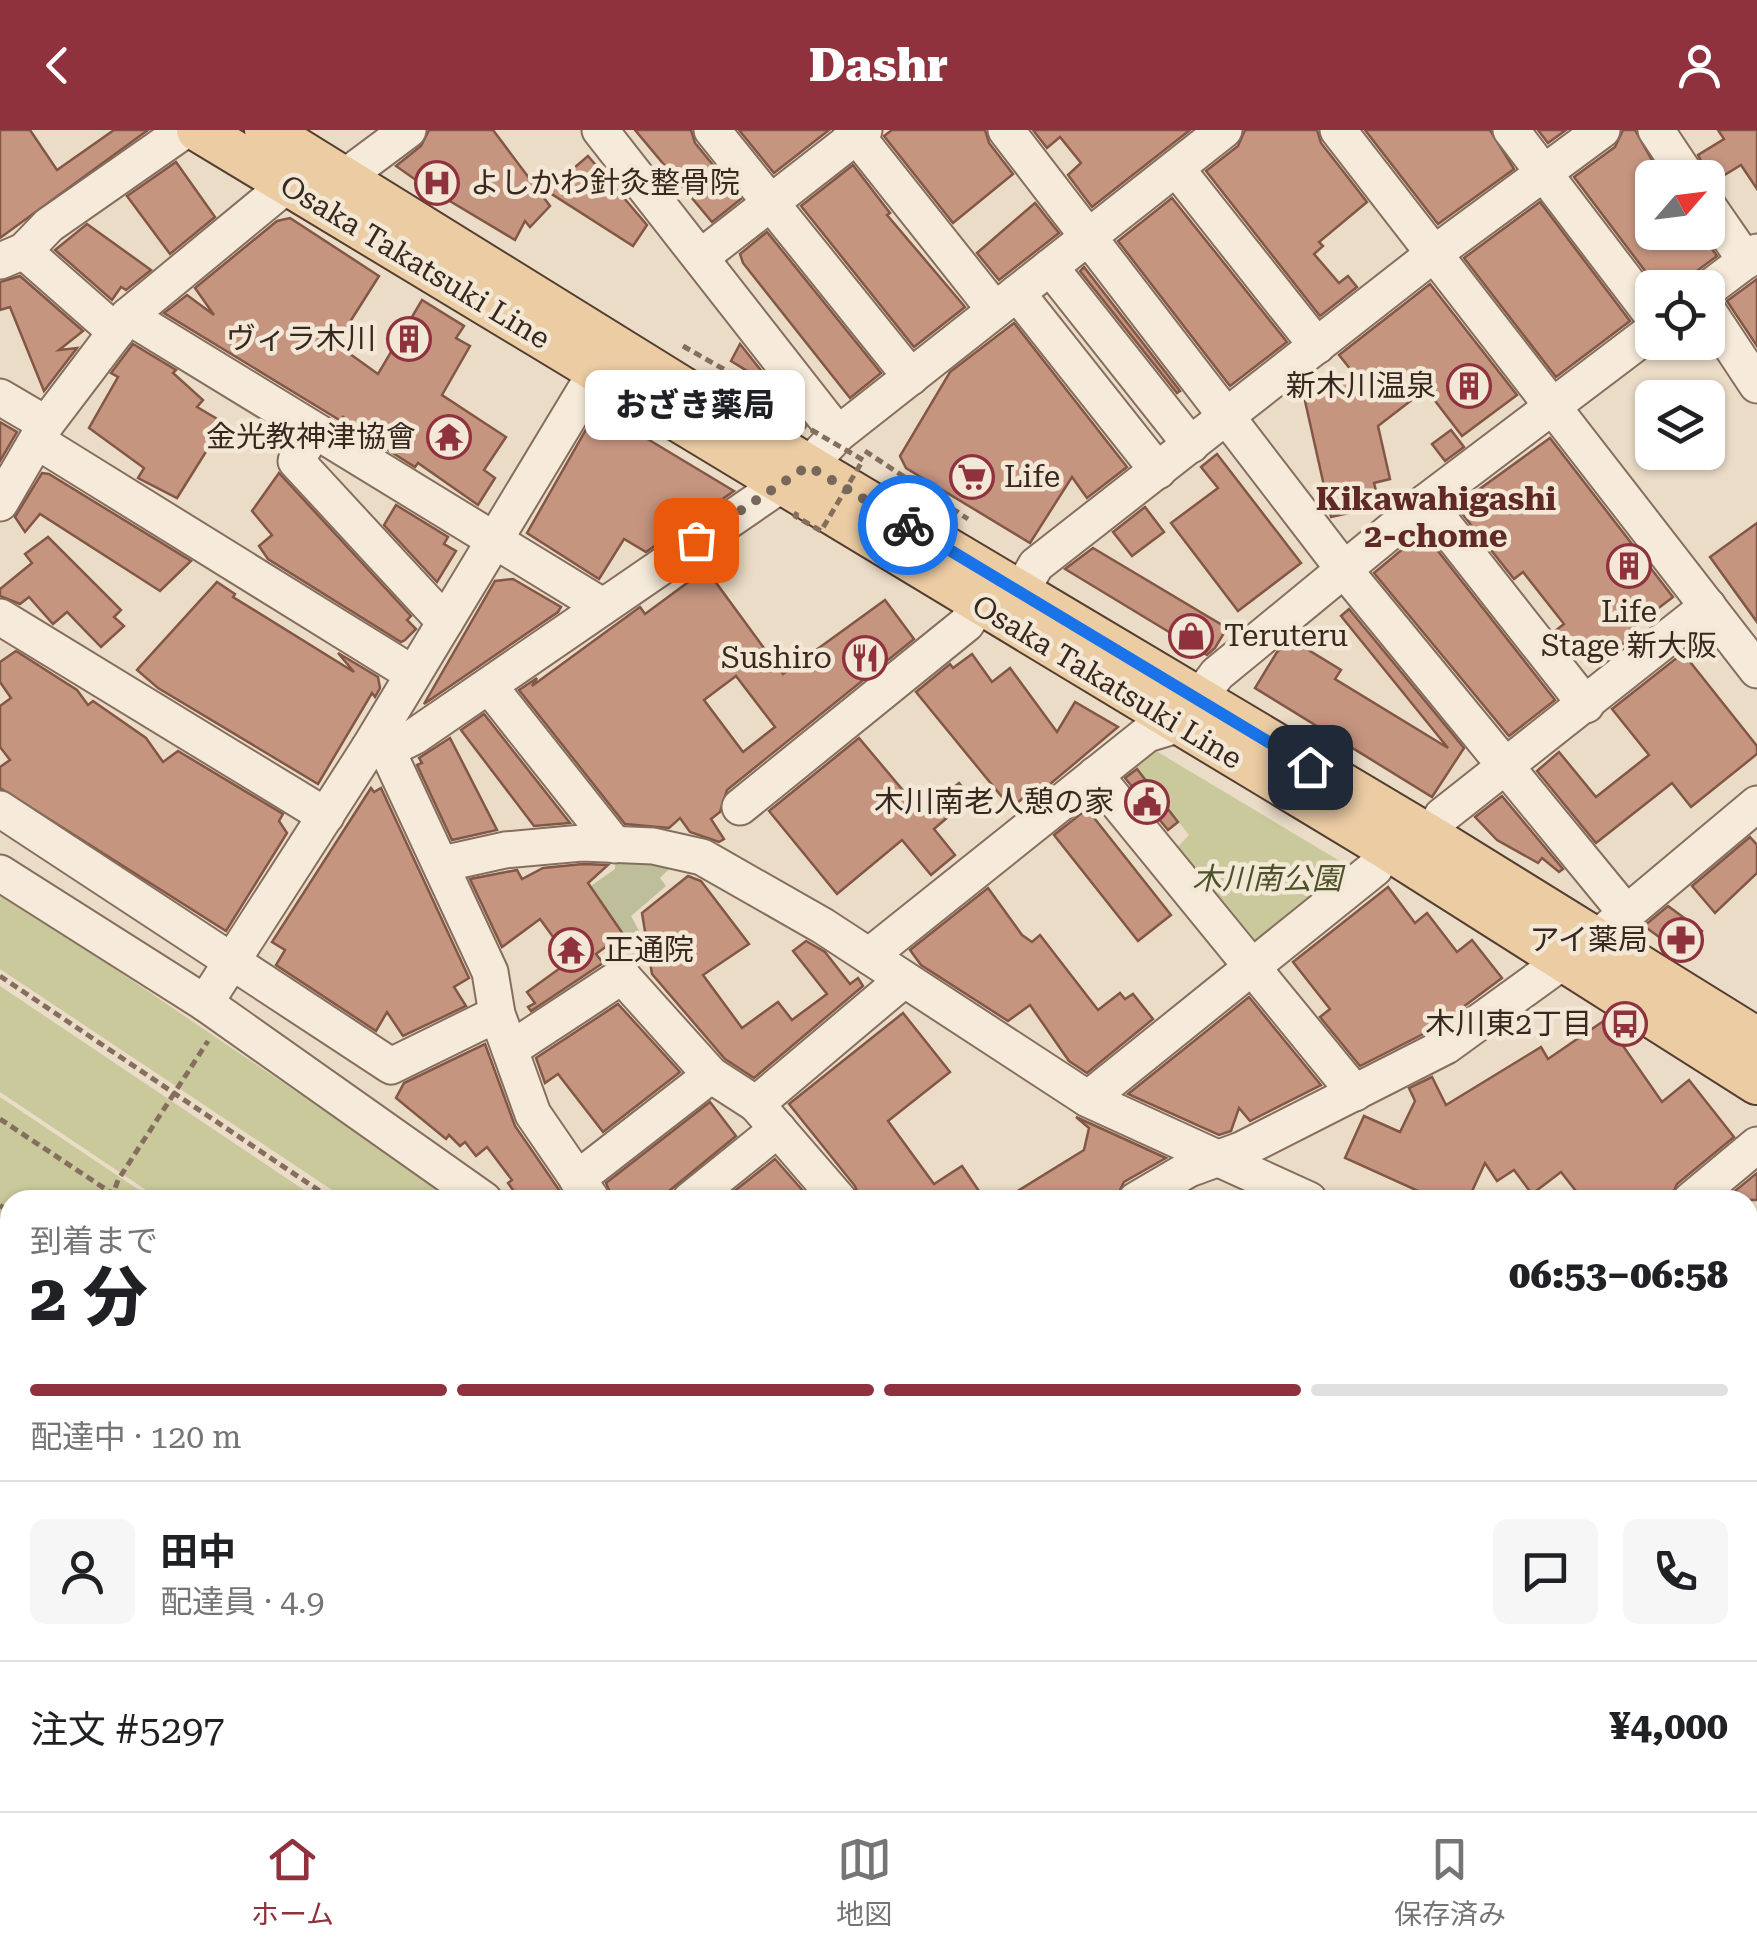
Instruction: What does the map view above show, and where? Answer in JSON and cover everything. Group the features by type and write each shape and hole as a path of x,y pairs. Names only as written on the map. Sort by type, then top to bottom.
{"main road":[{"name":"Osaka Takatsuki Line","path":"198,130 596,372 795,486 1020,591 1385,847 1597,937 1757,1083"},
{"name":"Osaka Takatsuki Line","path":"266,130 345,177 795,486 979,605 1430,837 1757,1039"}],"street":[{"path":"185,130 12,256 122,324 314,431 602,606"},
{"path":"0,503 42,433 122,324 288,184 345,177 408,130"},
{"path":"600,130 838,434"},
{"path":"712,130 911,376"},
{"path":"1006,130 1346,572 1509,767 1597,937"},
{"path":"1338,130 1757,670"},
{"path":"1510,130 1635,294"},
{"path":"1020,591 1036,564 1435,253 1602,130"},
{"path":"1656,130 1676,160"},
{"path":"700,257 858,132 1158,472"},
{"path":"378,749 489,686 602,606 795,486 838,434 1088,237 1196,144 1317,346"},
{"path":"1725,226 1751,257 1725,277"},
{"path":"1050,267 1191,445"},
{"path":"1725,337 1757,385"},
{"path":"869,956 1146,734 1189,711 1218,674 1426,502 1635,344"},
{"path":"211,1014 234,962 326,816 378,749 413,674 596,372"},
{"path":"0,397 42,433 413,674"},
{"path":"314,431 296,461 445,622"},
{"path":"1426,502 1586,704"},
{"path":"740,807 966,624 979,605"},
{"path":"1430,837 1442,816 1509,767 1708,606"},
{"path":"0,617 326,816"},
{"path":"489,686 615,845"},
{"path":"378,749 442,864 490,972 497,1014 533,1114 584,1190 711,1075"},
{"path":"1094,775 1254,965 1355,1093"},
{"path":"1154,1190 1446,1046 1597,937 1757,804"},
{"path":"0,809 390,1066 497,1014"},
{"path":"442,864 505,850 615,845 653,846 702,857 869,956 1088,1099 1287,1190"},
{"path":"1088,1099 1374,868 1385,847"},
{"path":"0,873 469,1190"},
{"path":"511,1049 622,976 711,1075 767,1116 831,1190"},
{"path":"699,1190 902,981"},
{"path":"1703,1190 1757,1145"}],"path":[{"path":"756,397 862,460 821,532 795,516 795,486"},
{"path":"0,976 319,1190"},
{"path":"114,1190 177,1092 211,1014"},
{"path":"0,1119 102,1190"}],"green space":[{"name":"木川南公園","path":"1156,751 1360,873 1258,955 1174,851 1189,835 1135,766"},
{"path":"616,857 672,866 660,878 666,886 631,916 647,945 629,957 584,891 615,869"},
{"path":"0,891 441,1190 332,1190 0,969"},
{"path":"0,986 304,1190 146,1190 0,1092"},
{"path":"0,1097 139,1190 0,1190"}],"building":[{"path":"0,130 30,130 57,170 114,130 148,130 0,238"},
{"path":"429,130 493,130 550,206 530,227 525,221 515,240 423,185 396,166 421,146"},
{"path":"635,130 691,130 695,143 741,199 712,222"},
{"path":"739,130 829,130 774,173"},
{"path":"892,130 985,130 989,143 1013,174 953,223 884,136"},
{"path":"1033,130 1190,130 1092,207 1068,175 1081,163 1060,137 1047,148"},
{"path":"1245,130 1317,130 1321,143 1367,202 1319,242 1323,246 1314,254 1339,283 1348,276 1357,287 1320,316 1206,171 1238,146"},
{"path":"1365,130 1490,130 1514,169 1438,224"},
{"path":"1538,130 1566,130 1548,143"},
{"path":"1623,130 1635,130 1652,160 1635,160 1635,250 1713,250 1717,256 1698,270 1644,270 1574,177 1615,147"},
{"path":"1718,130 1757,130 1757,189 1741,165 1725,175 1725,160 1701,160 1698,155 1724,139"},
{"path":"588,156 647,225 633,246 547,191"},
{"path":"176,162 215,217 170,254 127,196"},
{"path":"853,165 890,213 887,215 965,307 914,347 801,206"},
{"path":"1172,198 1287,342 1230,386 1118,241"},
{"path":"1540,202 1630,321 1556,377 1464,258"},
{"path":"1035,203 1059,233 999,280 977,253"},
{"path":"290,218 379,276 336,344 378,374 422,300 464,326 456,338 470,346 442,395 506,437 484,470 495,478 478,505 418,463 415,467 380,445 343,417 341,421 164,313 187,295 214,315 195,288 277,221"},
{"path":"87,224 151,270 126,290 121,287 112,300 55,250"},
{"path":"767,232 881,373 850,398 743,263 740,254"},
{"path":"1084,267 1180,391 1177,393 1080,271"},
{"path":"20,276 83,331 59,350 77,348 44,391 10,307 0,310 0,282"},
{"path":"1757,279 1757,346 1727,301"},
{"path":"1430,284 1517,395 1462,436 1426,389 1378,426 1390,479 1374,483 1380,506 1331,517 1303,392 1359,380 1339,355"},
{"path":"1014,323 1127,467 1087,498 1072,477 1030,543 906,468 900,456 950,372"},
{"path":"133,344 176,370 173,373 203,400 197,407 224,423 177,498 138,478 144,468 89,428 118,377 111,373"},
{"path":"740,344 775,388 731,361"},
{"path":"606,414 734,491 646,552 624,539 599,579 527,533 592,419"},
{"path":"0,422 17,432 0,461"},
{"path":"1451,430 1464,447 1445,461 1432,444"},
{"path":"1550,438 1673,597 1626,633 1630,638 1595,665 1576,640 1567,646 1555,631 1564,624 1523,572 1514,579 1456,506"},
{"path":"1217,454 1301,563 1238,611 1171,523 1218,488 1201,467"},
{"path":"42,473 191,561 160,591 40,514 25,532 15,517"},
{"path":"279,473 411,616 407,620 416,629 405,640 401,642 268,559 259,546 272,535 252,511"},
{"path":"396,505 448,537 444,544 456,551 437,582 384,525"},
{"path":"1145,507 1164,532 1132,556 1113,532"},
{"path":"1757,523 1757,622 1710,557"},
{"path":"1423,532 1555,700 1509,736 1374,573"},
{"path":"48,537 121,610 114,617 124,626 101,647 67,612 53,624 29,597 20,604 0,596 0,589 32,563 25,554"},
{"path":"1093,548 1227,628 1215,648 1207,655 1065,569"},
{"path":"706,569 783,674 885,600 914,639 727,790 720,812 711,819 724,839 719,842 690,832 680,818 669,828 625,824 519,690 537,678 532,686 640,607 645,614","holes":["736,676 775,727 743,752 704,700"]},
{"path":"513,579 561,607 558,612 424,704 495,581"},
{"path":"217,582 235,594 233,597 354,672 338,653 378,677 380,688 375,697 372,693 318,784 158,688 137,670"},
{"path":"1349,609 1464,748 1432,797 1255,688 1277,652 1292,640 1341,670 1335,679 1448,748 1341,616"},
{"path":"16,651 77,690 88,705 93,701 146,738 163,762 178,751 283,814 279,821 287,833 226,931 0,788 0,767 10,760 0,747 0,706 11,698 0,682 0,662"},
{"path":"1683,653 1757,746 1757,754 1691,807 1672,783 1596,843 1537,771 1559,752 1596,797 1649,755 1612,709"},
{"path":"972,654 992,682 1010,668 1057,732 1075,702 1118,727 1043,790 1039,785 1011,808 916,692 950,664 953,668"},
{"path":"484,714 570,823 534,826 461,730"},
{"path":"450,738 497,830 452,840 417,765 422,763 419,758"},
{"path":"859,738 922,813 959,783 971,797 934,829 955,855 931,875 902,840 837,894 769,811"},
{"path":"1137,769 1178,822 1168,830 1125,778"},
{"path":"371,788 374,792 381,788 469,978 454,987 466,1006 403,1036 387,1012 376,1031 276,965 285,950 272,942"},
{"path":"1502,796 1563,869 1559,872 1542,858 1538,863 1497,840 1475,817"},
{"path":"1087,809 1171,915 1138,941 1054,835"},
{"path":"1750,837 1757,845 1757,873 1715,913 1692,886"},
{"path":"608,865 588,883 623,934 596,954 603,963 531,1011 528,1007 535,1003 527,992 563,966 557,957 564,952 540,919 502,947 470,879 517,870 522,879 543,868"},
{"path":"688,876 701,881 749,944 703,975 742,1028 778,1002 792,1020 827,994 793,951 806,941 825,952 850,984 858,978 863,986 754,1078 725,1059 652,974 642,913"},
{"path":"1388,887 1415,923 1427,913 1457,952 1472,940 1502,978 1435,1028 1360,1066 1320,1017 1330,1009 1293,962"},
{"path":"988,888 1022,935 1032,942 1040,935 1098,1010 1120,993 1125,999 1133,994 1153,1019 1087,1073 1069,1061 1030,1005 1008,1021 921,965 910,950"},
{"path":"1668,906 1702,931 1685,956 1644,926"},
{"path":"1249,997 1321,1085 1250,1121 1239,1108 1231,1131 1219,1135 1128,1094"},
{"path":"618,1004 680,1072 603,1132 558,1074 545,1083 536,1058"},
{"path":"903,1013 950,1072 888,1121 934,1184 962,1166 978,1190 856,1190 789,1104"},
{"path":"1605,1020 1662,1102 1689,1080 1734,1137 1674,1190 1575,1190 1561,1172 1537,1190 1529,1190 1514,1170 1497,1181 1485,1163 1473,1190 1416,1190 1345,1158 1364,1116 1400,1132 1415,1101 1409,1088 1432,1077 1446,1105 1541,1047 1548,1059"},
{"path":"485,1044 515,1126 559,1190 513,1190 508,1183 512,1180 487,1147 476,1156 465,1142 460,1146 449,1135 446,1139 396,1098 404,1083"},
{"path":"710,1102 736,1136 670,1190 609,1190 606,1183"},
{"path":"1076,1117 1166,1158 1124,1182 1120,1190 1019,1190 1084,1150 1089,1128"},
{"path":"775,1159 802,1190 736,1190"},
{"path":"1757,1173 1757,1190 1736,1190"}],"way so far":[{"path":"696,540 808,466 908,525"}],"place":[{"name":"よしかわ針灸整骨院","path":"437,183"},
{"name":"ヴィラ木川","path":"409,339"},
{"name":"新木川温泉","path":"1469,386"},
{"name":"金光教神津協會","path":"449,437"},
{"name":"Life","path":"972,477"},
{"name":"おざき薬局","path":"696,540"},
{"name":"Life Stage 新大阪","path":"1629,566"},
{"name":"Teruteru","path":"1191,636"},
{"name":"Sushiro","path":"865,658"},
{"name":"木川南老人憩の家","path":"1147,802"},
{"name":"アイ薬局","path":"1681,940"},
{"name":"正通院","path":"571,950"},
{"name":"木川東2丁目","path":"1625,1024"}],"district":[{"name":"Kikawahigashi 2-chome","path":"1436,518"}],"route":[{"path":"908,525 1310,767"}]}
